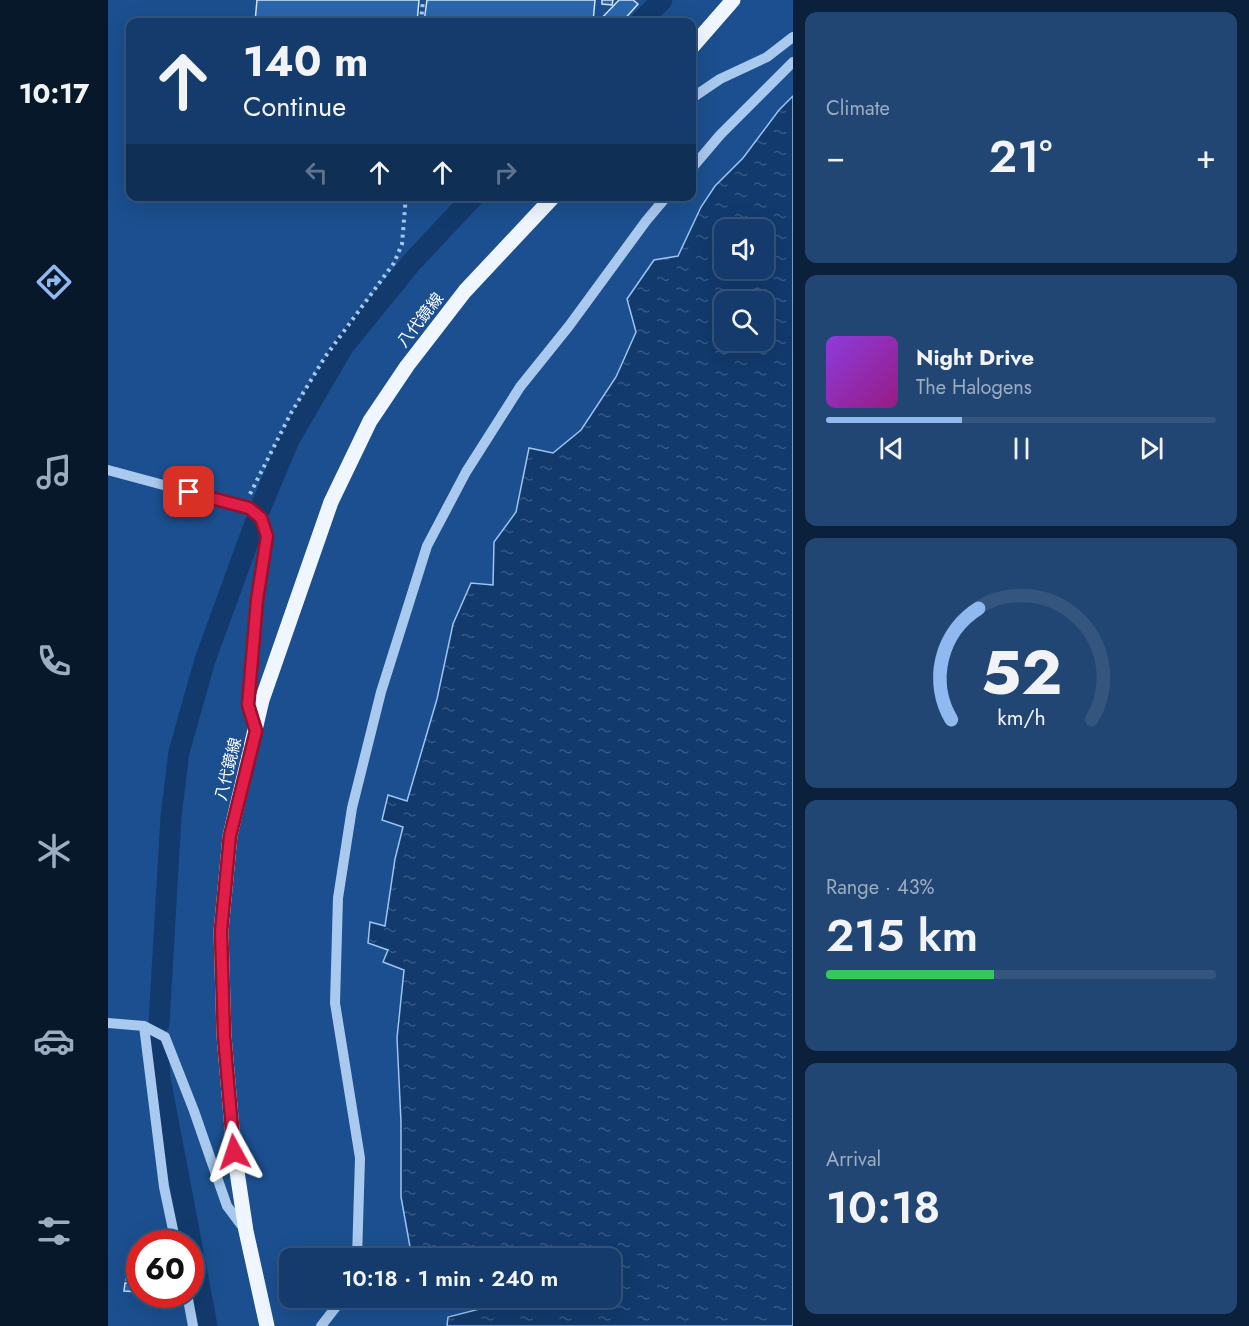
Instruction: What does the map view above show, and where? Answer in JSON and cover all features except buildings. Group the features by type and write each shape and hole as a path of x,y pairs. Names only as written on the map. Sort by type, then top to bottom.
{"main road":[{"path":"696,42 733,0"},
{"name":"八代鏡線","path":"267,1326 246,1231 234,1152 224,1036 221,931 230,836 262,700 331,502 370,421 407,366 465,291 549,201"}],"street":[{"path":"696,95 720,79 767,57 793,37"},
{"path":"696,163 720,135 793,62"},
{"path":"357,1248 360,1158 335,1003 338,898 352,808 381,692 427,546 466,472 520,387 663,201"},
{"path":"108,470 249,508 261,518 267,536 257,600 248,705 256,731"},
{"path":"108,1023 144,1026 165,1037 227,1206 246,1231"},
{"path":"144,1026 164,1187 173,1230"},
{"path":"190,1308 193,1326"},
{"path":"321,1326 335,1308"}],"path":[{"path":"422,18 423,0"},
{"path":"249,508 247,500 291,414 325,357 394,263 402,244 406,201"}],"water":[{"path":"793,96 793,1326 447,1326 448,1317 484,1308 621,1308 621,1248 410,1248 401,1197 401,1122 397,1038 404,970 383,962 388,950 368,943 370,922 385,926 395,859 403,827 382,820 388,795 407,801 437,699 453,624 471,583 493,585 494,542 516,512 529,448 553,453 581,430 616,377 636,332 627,299 654,260 678,256 701,207 715,186 743,158 779,110"}],"waterway":[{"path":"644,18 662,0"},
{"path":"260,509 289,440 343,347 412,262 469,201"},
{"path":"159,1024 171,816 179,752 205,660 255,523"},
{"path":"157,1040 160,1078 207,1326"}],"route":[{"path":"189,492 249,508 261,518 267,536 257,600 248,705 256,731 230,836 221,931 224,1036 234,1152"}]}
